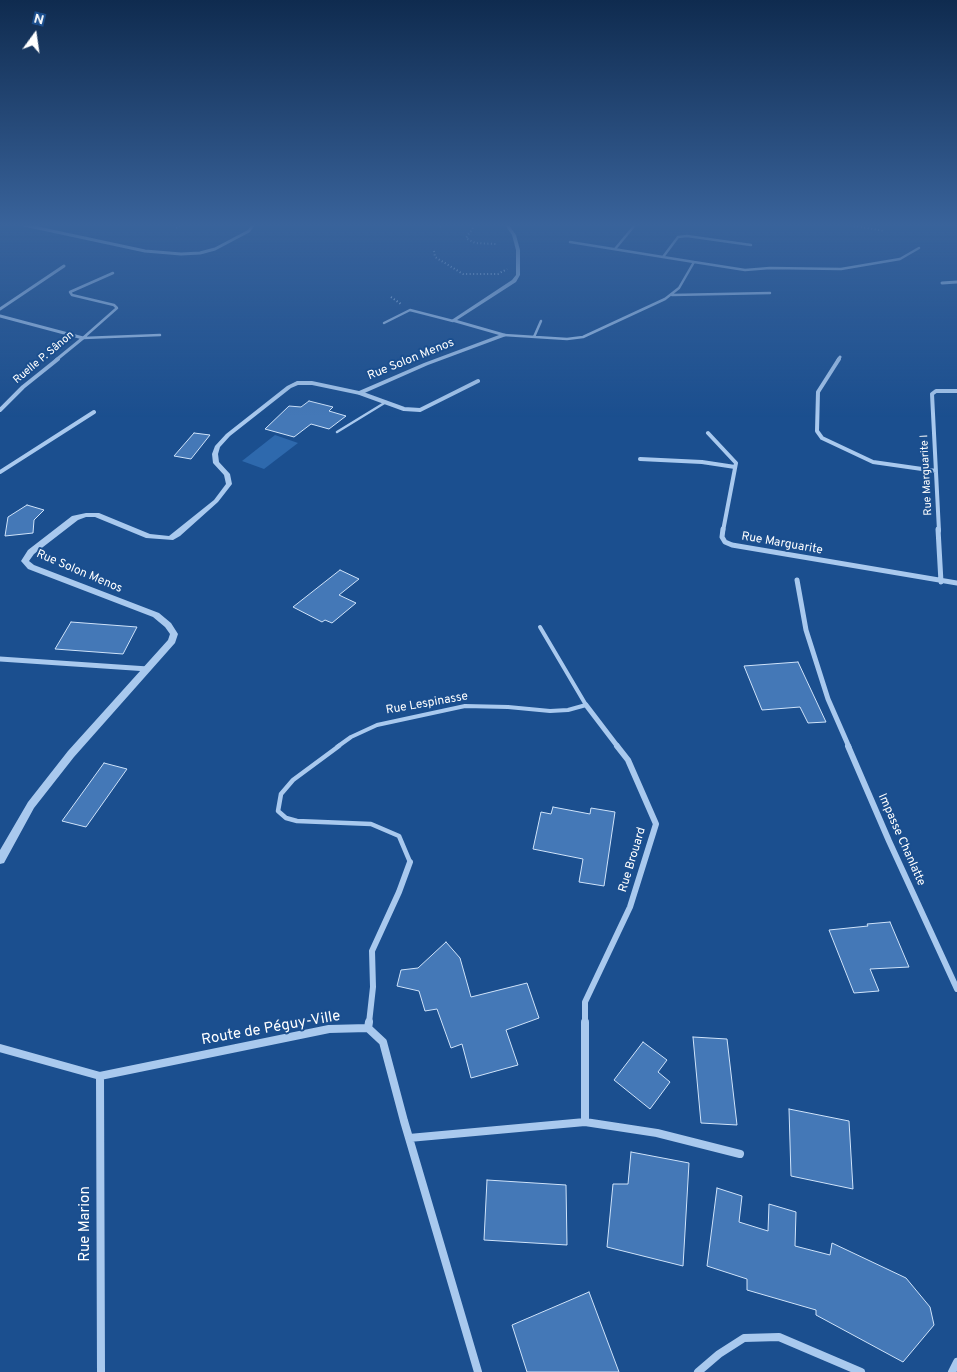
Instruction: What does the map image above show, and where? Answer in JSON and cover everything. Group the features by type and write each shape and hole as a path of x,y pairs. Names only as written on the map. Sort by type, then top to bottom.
{"street":[{"path":"0,309 30,289"},
{"name":"Rue Solon Menos","path":"500,289 454,318 453,321 504,335"},
{"name":"Ruelle P. Sânon","path":"0,316 83,338"},
{"name":"Rue Solon Menos","path":"0,860 31,805 71,754 172,642 174,634 168,625 156,616 31,567 25,561 26,558 75,518 86,514 96,515 149,536 162,539 170,538 177,534 216,501 228,484 227,474 216,463 216,447 280,392 297,383 306,382 360,393 426,364 504,335"},
{"name":"Ruelle P. Sânon","path":"0,410 30,381 83,338"},
{"path":"840,357 818,392 817,431 822,438 873,462 936,471"},
{"path":"360,393 404,409 420,410 478,381"},
{"name":"Rue Marguarite I","path":"941,582 932,394 936,391 957,391"},
{"path":"0,472 94,412"},
{"path":"640,459 702,462 735,467 733,458 708,433"},
{"name":"Rue Marguarite","path":"735,467 722,537 725,542 732,546 941,582 957,583"},
{"name":"Impasse Chanlatte","path":"797,580 806,630 828,699 889,841 957,989"},
{"path":"0,660 148,669"},
{"name":"Rue Brouard","path":"585,1122 585,1002 630,907 656,824 628,760 586,705"},
{"name":"Rue Lespinasse","path":"368,1028 373,987 372,951 399,892 410,862"},
{"path":"368,1028 383,1042 409,1138 478,1372"},
{"name":"Route de Péguy-Ville","path":"0,1048 100,1076 329,1029 368,1028"},
{"name":"Rue Marion","path":"100,1076 101,1372"},
{"path":"409,1138 585,1122 657,1133 740,1154"},
{"path":"698,1372 744,1338 779,1337 861,1372"},
{"path":"952,1372 957,1362"}],"lane":[{"path":"77,289 70,292 72,295 114,305 117,308 83,338"},
{"path":"504,335 567,339 584,337 672,295 678,289"},
{"path":"672,295 770,293"},
{"path":"384,323 410,310 453,321"},
{"path":"534,337 541,321"},
{"path":"83,338 160,336"},
{"path":"337,432 386,402"},
{"name":"Rue Brouard","path":"540,628 586,705"},
{"name":"Rue Lespinasse","path":"410,862 399,836 371,824 297,821 286,818 278,811 281,794 293,780 351,737 377,725 465,706 508,707 550,711 568,710 586,705"}],"shaded area":[{"path":"275,435 298,443 264,469 242,461"}],"building":[{"path":"309,401 333,407 329,411 346,416 329,429 311,424 294,437 265,429 289,406 301,407"},
{"path":"194,433 210,435 191,459 174,456"},
{"path":"27,505 44,510 34,520 33,533 5,536 8,517"},
{"path":"340,570 359,579 339,595 356,603 332,623 325,620 322,622 293,607"},
{"path":"71,622 137,627 123,654 55,649"},
{"path":"798,662 826,722 808,723 800,707 762,710 744,666"},
{"path":"104,763 127,769 86,827 62,821"},
{"path":"553,807 590,814 591,808 615,812 604,886 579,882 583,859 533,849 541,812 551,814"},
{"path":"890,922 909,967 870,969 879,991 854,993 829,930"},
{"path":"446,942 460,958 471,997 527,983 539,1018 506,1030 518,1065 471,1078 462,1044 451,1048 437,1009 425,1011 419,991 397,986 401,970 418,968"},
{"path":"693,1037 727,1039 737,1125 701,1123"},
{"path":"643,1042 667,1060 658,1072 670,1082 650,1109 614,1080"},
{"path":"789,1109 849,1121 853,1189 791,1176"},
{"path":"631,1152 689,1163 683,1266 607,1247 613,1184 628,1184"},
{"path":"487,1180 566,1185 567,1245 484,1240"},
{"path":"717,1188 742,1196 739,1222 768,1231 769,1204 796,1212 795,1246 830,1255 832,1243 906,1278 930,1307 934,1325 903,1362 816,1315 816,1310 747,1290 747,1279 707,1266"},
{"path":"589,1292 619,1372 527,1372 512,1325"}]}
